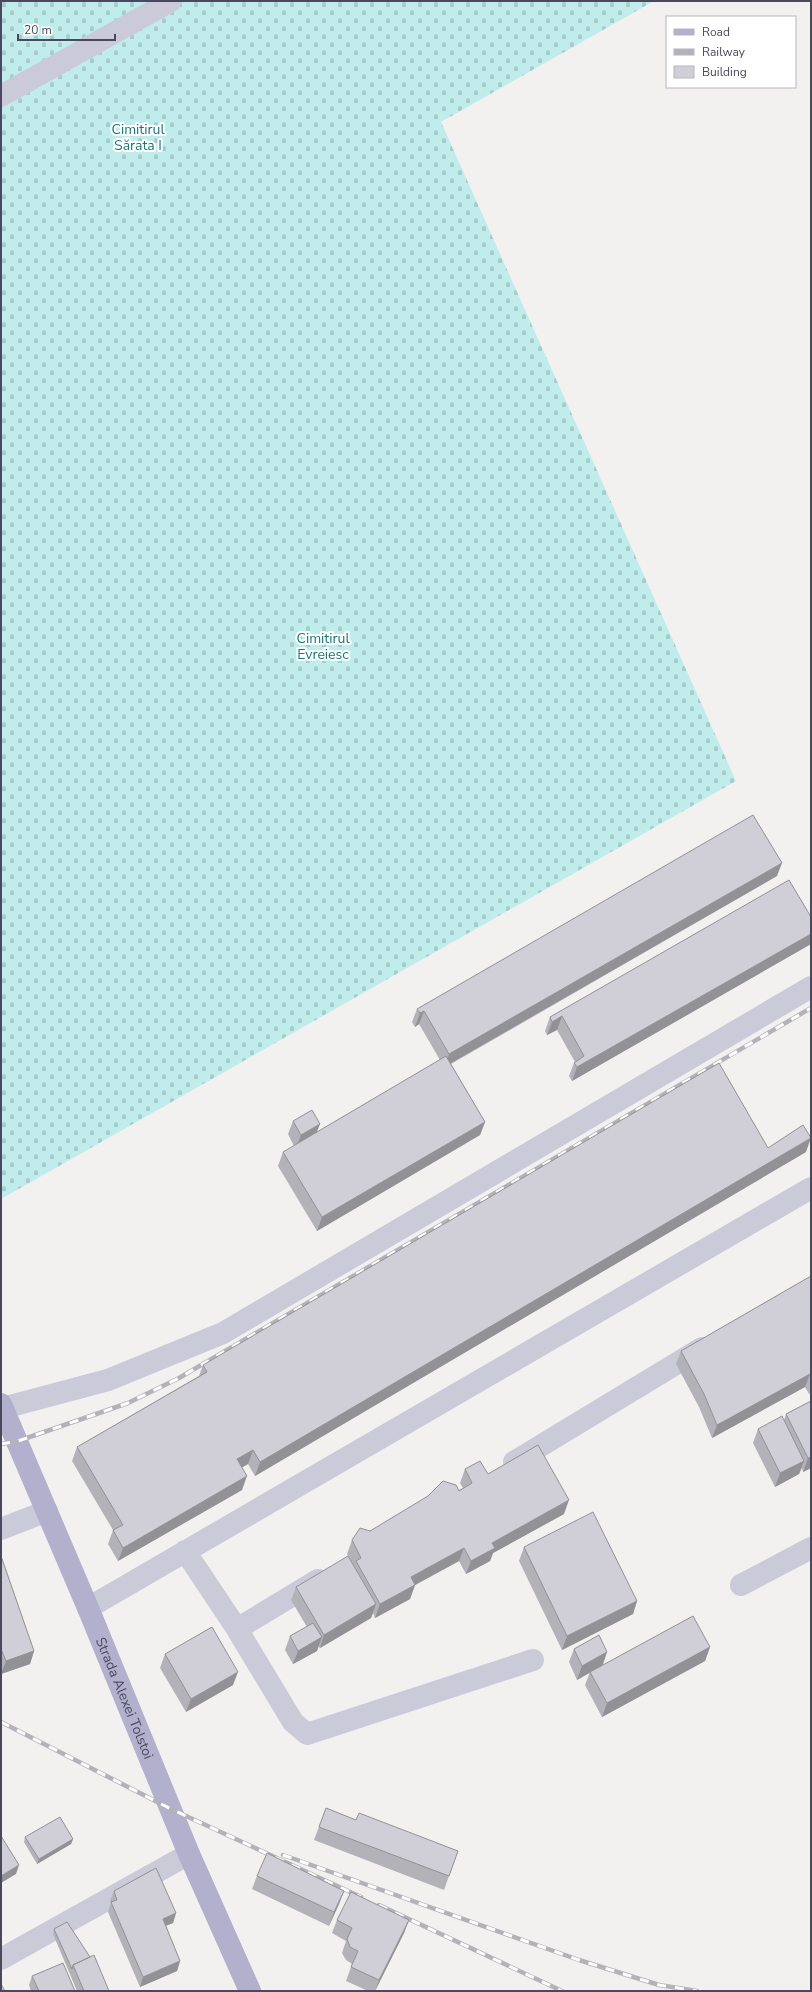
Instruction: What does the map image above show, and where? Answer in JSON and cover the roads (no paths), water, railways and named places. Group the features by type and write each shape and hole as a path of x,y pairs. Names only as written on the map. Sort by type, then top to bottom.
{"main road":[{"name":"Strada Alexei Tolstoi","path":"2,1406 88,1608 189,1854 250,1991"}],"street":[{"path":"1,96 171,1"},
{"path":"2,1406 108,1380 223,1333 811,987"},
{"path":"88,1608 811,1188"},
{"path":"497,1472 722,1336"},
{"path":"1,1529 47,1511"},
{"path":"741,1585 811,1548"},
{"path":"185,1551 237,1629 293,1722 307,1734 533,1660"},
{"path":"237,1629 333,1571"},
{"path":"1,1959 189,1854"}],"railway":[{"path":"1,1444 18,1441 128,1403 179,1378 811,1008"},
{"path":"1,1722 171,1809 361,1897"},
{"path":"283,1855 579,1960 659,1985 697,1991"},
{"path":"379,1905 562,1991"}],"park label":[{"name":"Cimitirul Sărata I","path":"138,138"},
{"name":"Cimitirul Evreiesc","path":"323,646"}]}
